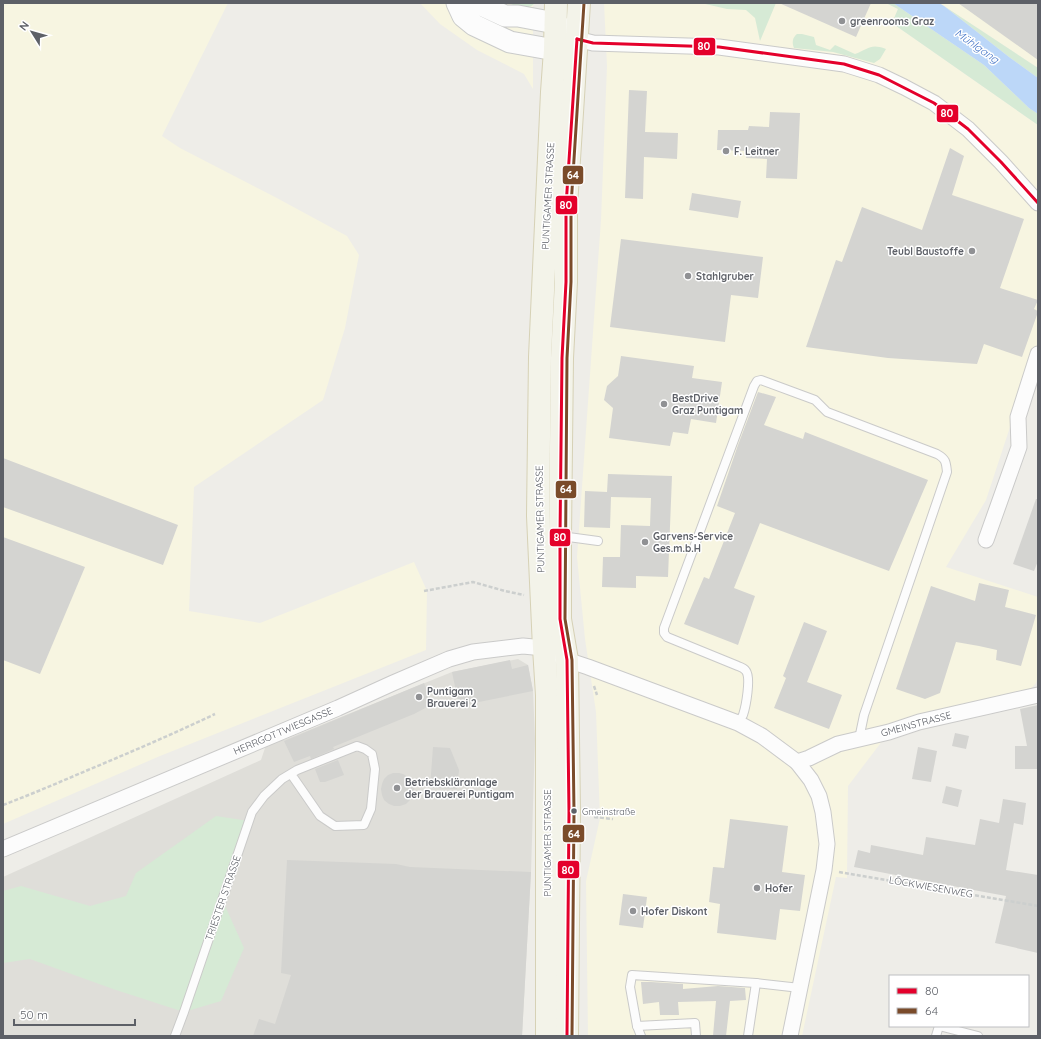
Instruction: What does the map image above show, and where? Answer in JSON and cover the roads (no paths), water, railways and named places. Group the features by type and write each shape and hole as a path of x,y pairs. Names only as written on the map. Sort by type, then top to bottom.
{"main road":[{"path":"458,3 463,16 474,25 510,42 555,50 577,39 556,13 505,16 477,3"},
{"name":"PUNTIGAMER STRASSE","path":"567,1036 569,812 568,660 560,619 562,358 566,282 566,206 579,3"},
{"name":"PUNTIGAMER STRASSE","path":"548,1036 547,695 538,516 540,357 556,13"}],"street":[{"path":"577,39 593,43 719,47 844,64 879,75 934,103 968,130 1001,162 1038,203"},
{"path":"986,540 1019,447 1018,417 1038,354"},
{"name":"HERRGOTTWIESGASSE","path":"3,849 331,711 449,659 473,652 523,646 544,648 568,660"},
{"path":"568,660 588,666 738,723 762,736 797,762 811,780 819,796 823,812 827,844 824,870 790,1036"},
{"name":"GMEINSTRASSE","path":"797,762 810,758 838,744 889,732 919,722 1038,696"}],"lane":[{"path":"738,723 743,713 748,686 748,677 745,669 667,637 664,633 664,628 754,386 757,381 762,380 816,400 827,412 937,454 943,458 946,463 947,472 864,715 860,728 859,739"},
{"path":"560,536 598,541"},
{"name":"TRIESTER STRASSE","path":"175,1036 252,812 264,796 282,779 297,770 357,746 372,754 376,769 370,809 364,825 335,826 320,816 291,774"},
{"path":"641,1036 637,1026 630,987 632,975 756,983 800,988"},
{"path":"748,1036 756,983"},
{"path":"637,1026 695,1024 696,1036"},
{"path":"943,1027 978,1036"}],"water":[{"name":"Mühlgang","path":"893,3 939,3 944,6 1038,78 1038,114 1029,108 984,65"}],"place":[{"name":"greenrooms Graz","path":"842,21"},
{"name":"F. Leitner","path":"726,151"},
{"name":"Teubl Baustoffe","path":"972,251"},
{"name":"Stahlgruber","path":"688,276"},
{"name":"BestDrive Graz Puntigam","path":"664,404"},
{"name":"Garvens-Service Ges.m.b.H","path":"645,542"},
{"name":"Puntigam Brauerei 2","path":"419,697"},
{"name":"Betriebskläranlage der Brauerei Puntigam","path":"397,788"},
{"name":"Gmeinstraße","path":"574,811"},
{"name":"Hofer","path":"757,888"},
{"name":"Hofer Diskont","path":"633,911"}]}
